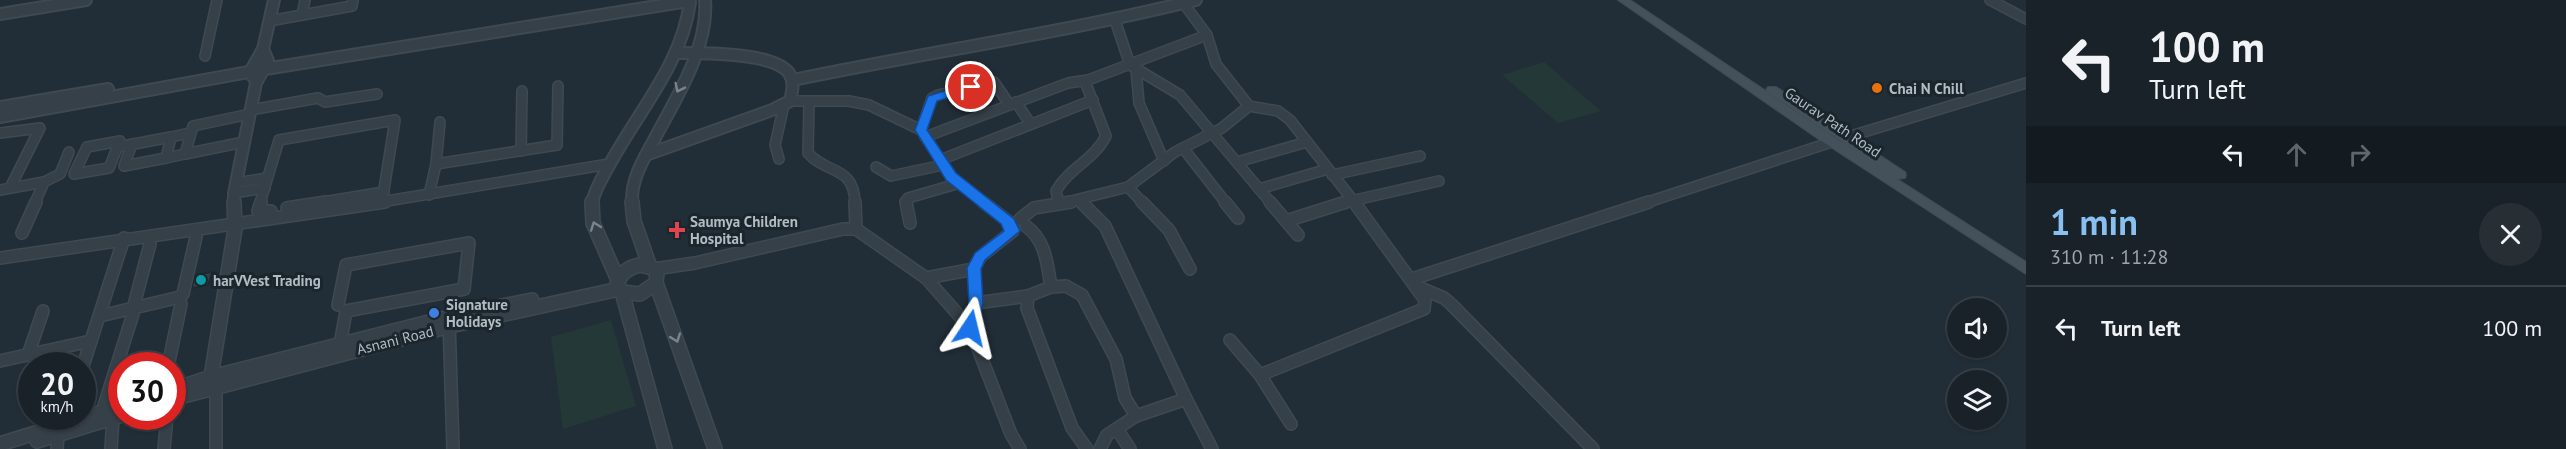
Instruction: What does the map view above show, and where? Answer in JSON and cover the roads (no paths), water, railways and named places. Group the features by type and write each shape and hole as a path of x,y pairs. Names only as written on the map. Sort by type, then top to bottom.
{"main road":[{"name":"Gaurav Path Road","path":"1623,0 2026,259"},
{"name":"Gaurav Path Road","path":"1638,0 2026,269"}],"street":[{"path":"0,14 86,0"},
{"path":"205,56 217,0"},
{"path":"256,83 252,67 263,49 274,0"},
{"path":"302,15 305,0"},
{"path":"269,21 352,6 353,0"},
{"path":"266,65 645,0"},
{"path":"0,107 704,0 707,14 697,53 636,174 630,207 715,449"},
{"path":"793,80 904,57 1115,20 1196,0"},
{"path":"1990,0 2026,19"},
{"path":"665,449 619,286 592,220 591,207 618,144 678,53 689,18 688,1"},
{"path":"1183,2 1207,35 1216,64 1250,106 1278,111 1290,120 1415,283 1425,300 1424,309 1260,375"},
{"path":"1115,20 1133,67 1138,103 1164,161"},
{"path":"923,133 1068,83 1088,80 1133,67 1207,35"},
{"path":"216,449 212,384 235,222 235,188 256,83 266,65 263,49"},
{"path":"678,53 761,60 780,66 793,80"},
{"path":"0,117 252,67"},
{"path":"1133,67 1179,95 1298,235"},
{"path":"779,159 775,145 793,80"},
{"path":"1059,203 1056,191 1061,181 1093,158 1106,136 1086,84 1088,80"},
{"path":"923,133 930,102 938,95 994,82 1030,123"},
{"path":"1415,283 1838,140 2026,83"},
{"path":"436,164 557,145 558,86"},
{"path":"521,151 522,91"},
{"path":"185,154 190,133 195,126 318,98 325,102 377,94"},
{"path":"876,167 891,176 942,162 999,139 1030,123 1093,100"},
{"path":"646,155 787,103 849,101 869,105 923,133 951,176 1017,224 1036,232 1045,248 1051,287"},
{"path":"809,103 808,153 815,161 844,174 851,182 855,197 856,229"},
{"path":"970,328 976,303 974,268 980,256 1034,208 1080,200 1128,187 1183,148 1212,133 1250,106"},
{"path":"383,197 395,120 280,138 259,212 383,197 429,195 609,164"},
{"path":"429,195 436,164 440,122"},
{"path":"0,134 40,128 5,189"},
{"path":"118,147 190,133"},
{"path":"166,158 171,136"},
{"path":"120,141 118,147 109,168 74,174 86,148 120,141"},
{"path":"132,144 124,165 244,142"},
{"path":"1237,162 1307,142"},
{"path":"1183,148 1238,218"},
{"path":"5,189 44,182 60,174 69,152"},
{"path":"1259,189 1330,172 1420,156"},
{"path":"1286,220 1351,200 1439,181"},
{"path":"22,233 44,182"},
{"path":"235,188 266,183"},
{"path":"910,223 906,202 908,198 960,183"},
{"path":"1128,187 1169,230 1190,268"},
{"path":"0,258 383,197"},
{"path":"1080,200 1105,226 1186,399 1212,449"},
{"path":"619,286 631,267 654,275 695,263 816,235 843,229 856,229 872,238 926,278 970,328 1011,434 1020,449"},
{"path":"100,316 133,312 176,299 183,294 196,237"},
{"path":"87,352 124,238"},
{"path":"338,305 346,266 469,243 464,289 346,311 340,345"},
{"path":"125,352 150,244"},
{"path":"926,278 974,268"},
{"path":"619,286 641,294 654,275"},
{"path":"1415,283 1444,298 1593,449"},
{"name":"Asnani Road","path":"186,394 340,345 619,286"},
{"path":"976,303 1028,296 1051,287 1066,286 1082,295 1116,359 1125,398 1136,416"},
{"path":"1028,296 1027,308 1072,428 1087,449"},
{"path":"171,352 181,304"},
{"path":"29,352 43,311"},
{"path":"449,322 453,449"},
{"name":"Asnani Road","path":"186,388 212,384 449,322"},
{"path":"1230,340 1260,375 1291,424"},
{"path":"42,352 91,341"},
{"path":"0,361 18,357"},
{"path":"1100,449 1107,435 1136,416 1186,399"},
{"path":"10,449 108,415"},
{"path":"1117,429 1130,449"},
{"path":"111,449 113,430"},
{"path":"164,449 165,430"},
{"path":"0,444 62,431"}],"place":[{"name":"Chai N Chill","path":"1877,88"},
{"name":"Saumya Children Hospital","path":"677,230"},
{"name":"harVVest Trading","path":"201,280"},
{"name":"Signature Holidays","path":"434,313"}]}
